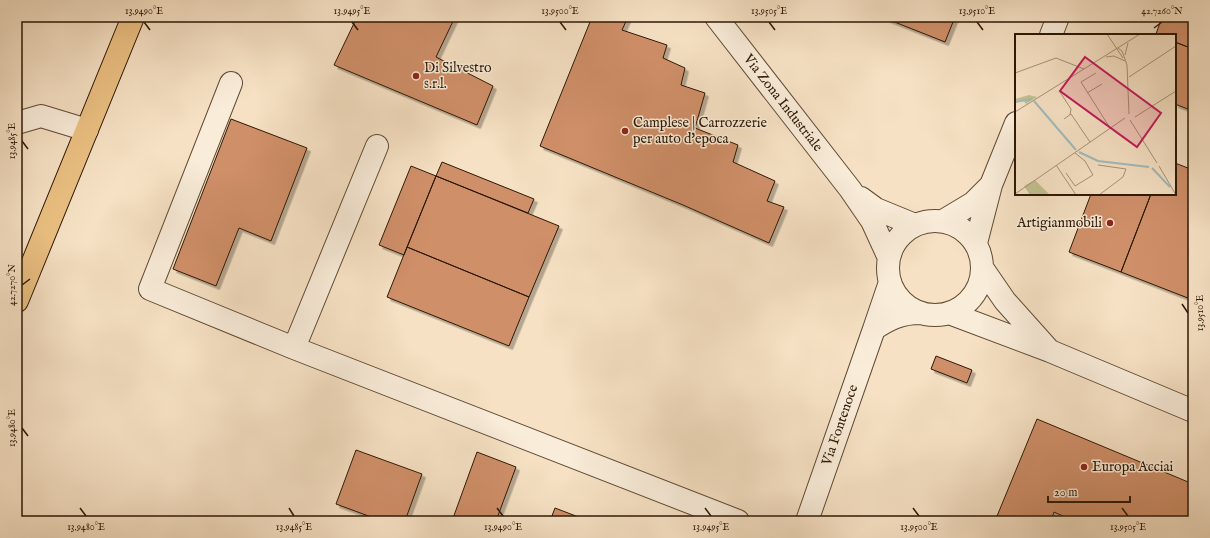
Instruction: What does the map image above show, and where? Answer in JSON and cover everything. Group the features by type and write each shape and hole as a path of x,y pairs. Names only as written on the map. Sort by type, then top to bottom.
{"main road":[{"path":"17,301 133,17"}],"street":[{"name":"Via Zona Industriale","path":"716,17 850,189 872,221 889,258"},
{"path":"1051,34 1058,17"},
{"path":"230,83 150,289 294,348 738,521"},
{"path":"17,123 41,116 87,130"},
{"path":"976,243 992,185 1015,126"},
{"path":"294,348 377,146"},
{"path":"944,221 973,203 992,185"},
{"name":"Via Zona Industriale","path":"850,189 876,209 915,225"},
{"path":"874,329 893,317 905,313 934,315 948,313 962,307 973,297 980,284 983,269 981,256 976,243 967,233 944,221 929,221 915,225 903,234 894,244 889,258 888,270 890,282 897,295 907,306 920,313"},
{"path":"983,269 1005,301 1050,351"},
{"name":"Via Fontenoce","path":"807,521 890,282"},
{"path":"948,313 1050,351 1193,411"}],"building":[{"name":"Di Silvestro s.r.l.","path":"357,17 455,17 436,57 493,86 477,125 334,65"},
{"name":"Camplese | Carrozzerie per auto d'epoca","path":"592,17 628,17 622,30 667,45 663,58 685,68 681,85 705,93 695,128 738,145 733,162 775,181 767,201 784,207 769,243 683,205 540,146"},
{"path":"888,17 955,17 945,42 887,19"},
{"path":"1162,17 1193,17 1193,49 1176,42 1176,34 1156,34"},
{"path":"1176,42 1193,49 1193,111 1176,104"},
{"path":"231,119 307,148 271,241 239,228 216,286 173,269"},
{"path":"442,162 534,199 528,213 436,176"},
{"path":"1176,163 1193,170 1193,300 1121,272 1151,195 1176,195"},
{"path":"411,166 436,176 404,255 379,245"},
{"path":"436,176 559,226 529,297 407,247"},
{"name":"Artigianmobili","path":"1091,195 1151,195 1121,272 1069,252"},
{"path":"407,247 529,297 509,346 387,297"},
{"path":"936,356 972,370 967,383 931,369"},
{"name":"Europa Acciai","path":"1037,419 1193,484 1193,521 1074,521 1054,512 1051,521 995,521"},
{"path":"356,450 422,474 405,521 382,521 336,504"},
{"path":"477,452 516,467 496,521 452,521"},
{"path":"555,508 589,521 550,521"}],"place":[{"name":"Di Silvestro s.r.l.","path":"416,76"},
{"name":"Camplese | Carrozzerie per auto d'epoca","path":"625,131"},
{"name":"Artigianmobili","path":"1110,223"},
{"name":"Europa Acciai","path":"1084,467"}]}
